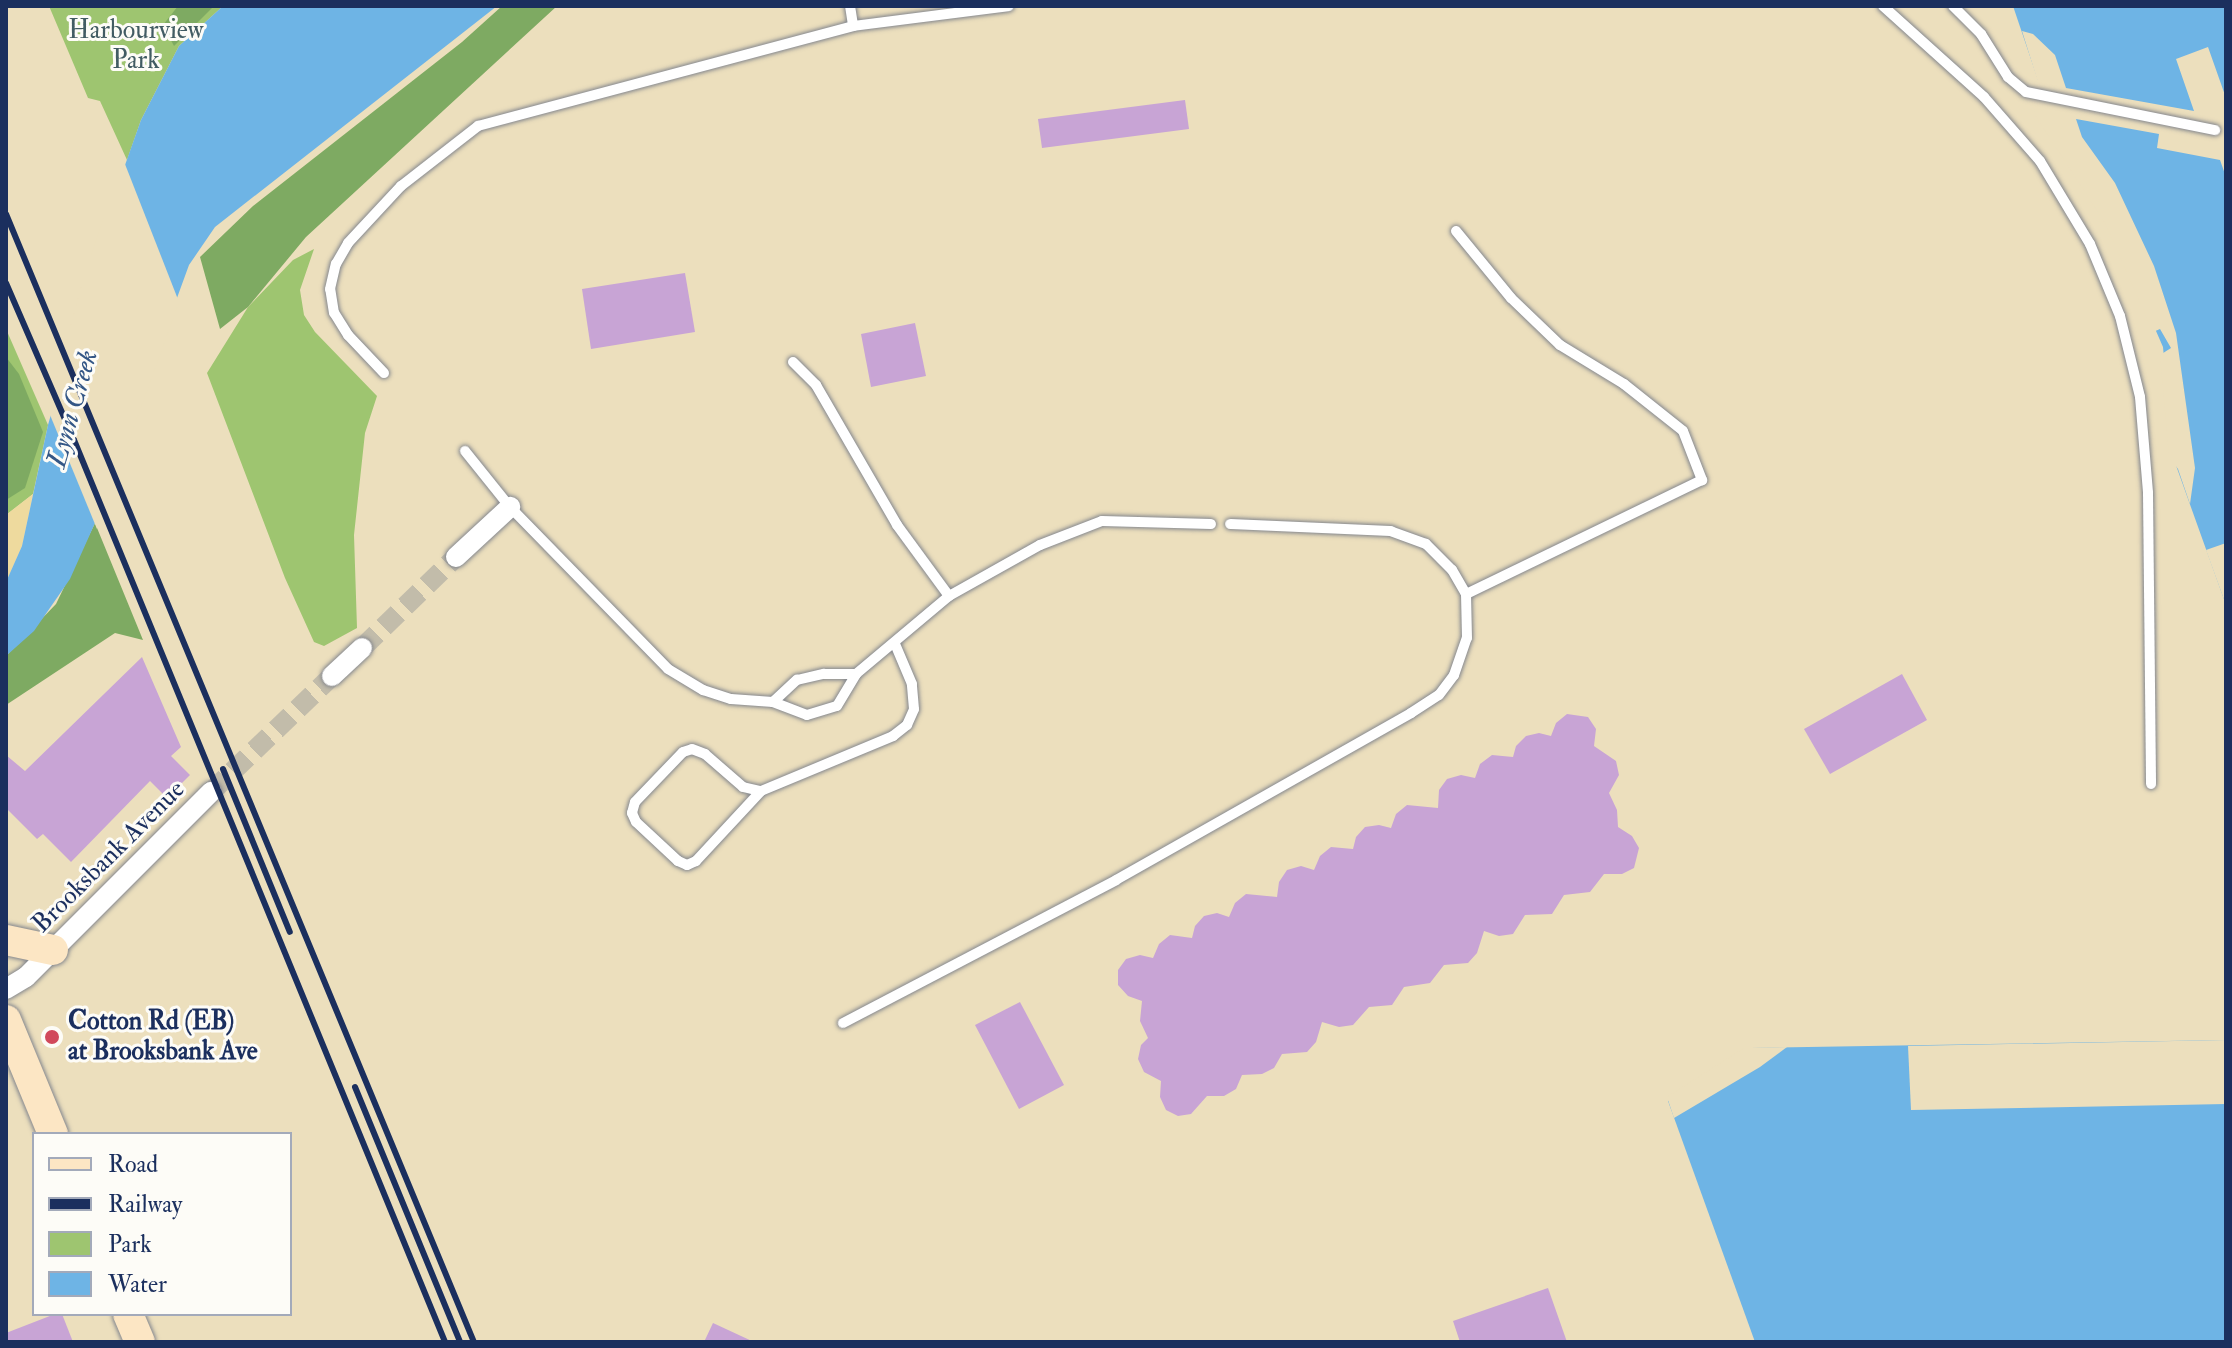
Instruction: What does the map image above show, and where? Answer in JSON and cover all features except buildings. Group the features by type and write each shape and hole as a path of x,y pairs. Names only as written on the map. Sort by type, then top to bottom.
{"main road":[{"path":"6,940 53,950"},
{"path":"6,1020 52,1132"},
{"path":"129,1316 140,1342"}],"street":[{"path":"456,557 510,507"},
{"path":"332,676 362,648"},
{"name":"Brooksbank Avenue","path":"6,989 26,977 211,792"}],"lane":[{"path":"850,6 853,26"},
{"path":"384,373 348,335 334,313 330,289 336,264 348,243 401,186 478,126 853,26 1009,6"},
{"path":"1883,6 1984,97 2040,161 2090,244 2120,316 2140,397 2148,493 2151,784"},
{"path":"1953,6 1981,34 2008,77 2026,92 2215,130"},
{"path":"1456,231 1511,298 1560,345 1624,384 1683,431 1702,480 1466,594"},
{"path":"793,362 816,385 897,525 949,596"},
{"path":"465,451 510,507 668,669 703,690 731,699 773,702 807,715 837,706 856,674 949,596 1040,545 1102,521 1211,524"},
{"path":"843,1023 1116,880 1439,695 1454,675 1467,638 1466,594 1452,570 1426,544 1391,531 1230,524"},
{"path":"761,791 743,787 705,754 692,749 683,752 635,802 632,813 636,822 678,861 687,865 696,861 761,791 893,736 907,725 914,709 912,684 895,644"},
{"path":"773,702 797,680 824,674 856,674"}],"green space":[{"name":"Harbourview Park","path":"49,6 223,6 179,46 141,120 127,160 100,101 88,98"},
{"path":"178,6 214,6 174,46 163,25"},
{"path":"502,6 557,6 306,237 248,307 220,329 200,257 253,206 462,42"},
{"path":"314,249 300,290 304,315 315,332 377,396 365,433 354,535 357,628 324,646 314,642 285,578 207,373 248,307 293,260"},
{"path":"6,329 48,425 33,494 6,515"},
{"path":"6,357 19,374 43,432 25,488 6,500"},
{"path":"95,523 143,640 115,633 6,705 6,656 56,604"}],"sand":[{"path":"33,494 22,546 6,582 6,515"}],"water":[{"name":"Lynn Creek","path":"223,6 497,6 215,227 189,265 95,523 70,579 34,631 6,656 6,582 22,546 48,425 108,213 141,120 179,46"},
{"path":"2013,6 2226,6 2226,605 2173,457 2163,347 2108,221 2039,83"},
{"path":"2226,1040 2226,1342 1755,1342 1668,1101 1751,1048"}],"pier":[{"path":"2022,31 2033,34 2055,55 2066,88 2194,111 2176,59 2208,47 2226,98 2226,177 2220,160 2157,148 2159,134 2076,119 2082,137 2115,183 2154,266 2176,333 2195,468 2190,504 2178,469 2169,457 2160,355 2171,348 2160,329 2153,332 2105,223 2035,115 2034,81 2038,82"},
{"path":"123,159 179,302 97,529 48,410 83,280"},
{"path":"2226,543 2226,605 2206,550"},
{"path":"2226,1040 2226,1104 1911,1110 1908,1046"},
{"path":"1787,1047 1760,1067 1674,1118 1667,1097 1744,1048"}],"tunnel":[{"path":"362,648 456,557"},
{"path":"211,792 332,676"}],"railway":[{"path":"6,214 474,1342"},
{"path":"6,283 74,440 445,1342"},
{"path":"223,769 290,932"},
{"path":"355,1087 460,1342"}],"place":[{"name":"Cotton Rd (EB) at Brooksbank Ave","path":"52,1037"}]}
